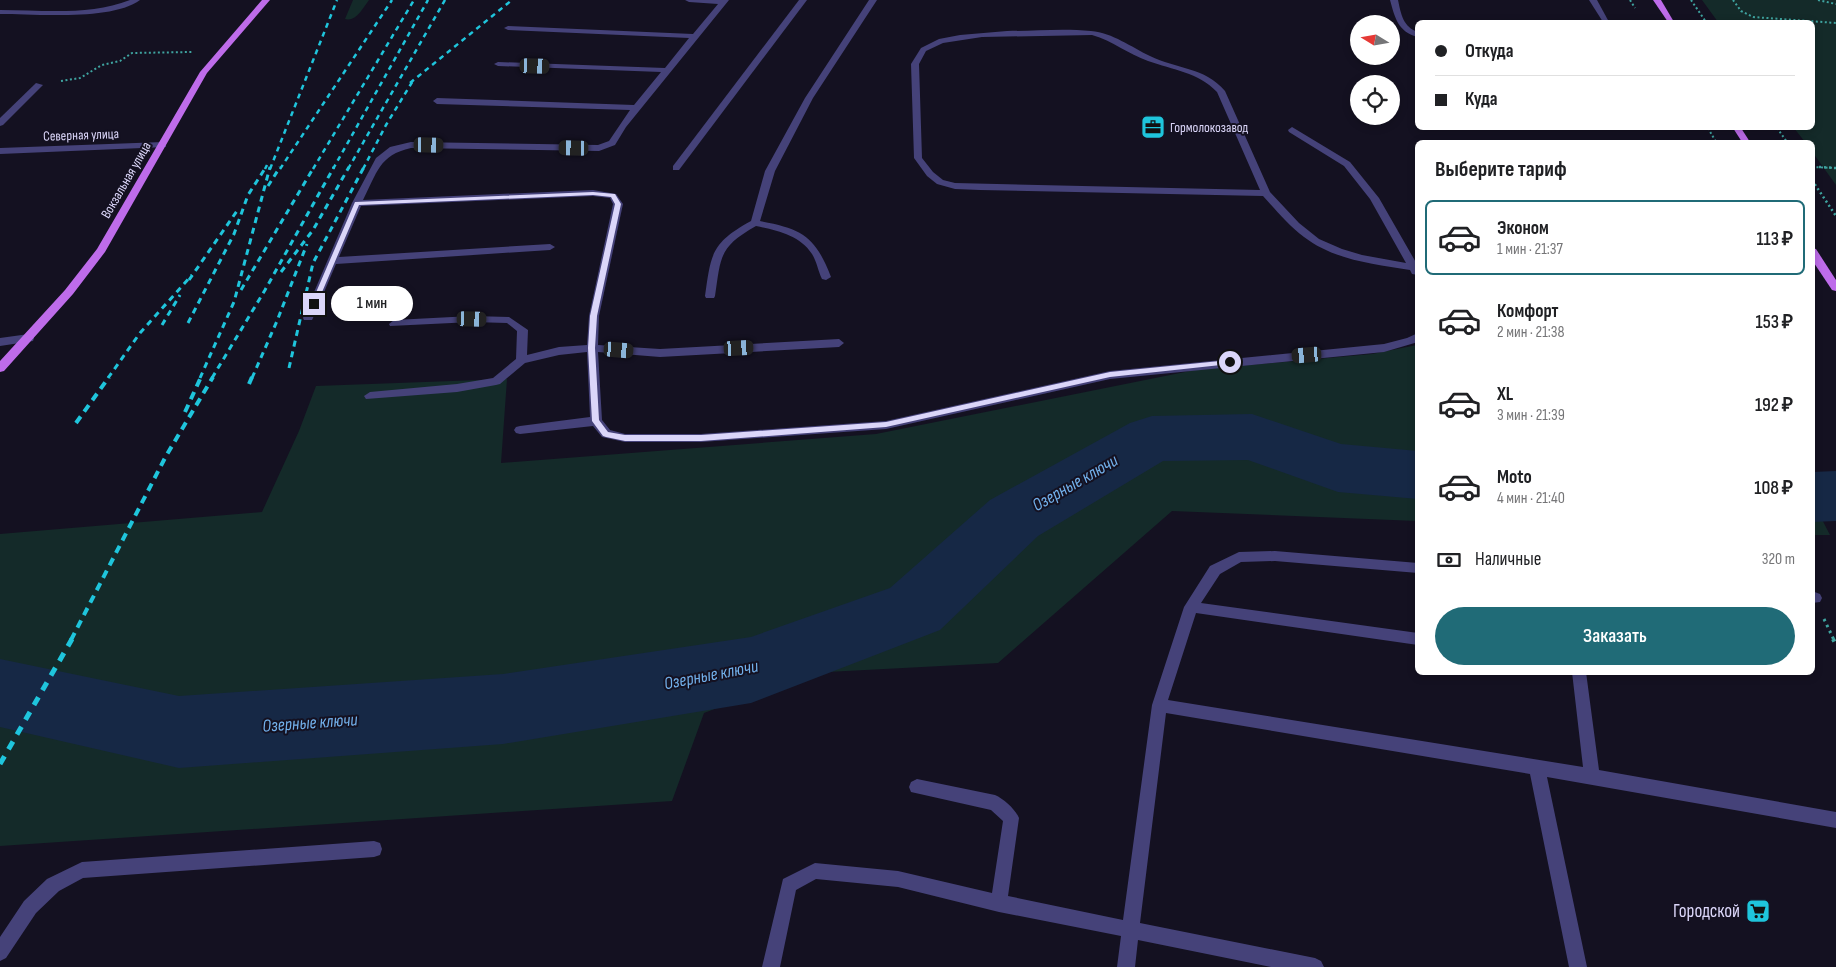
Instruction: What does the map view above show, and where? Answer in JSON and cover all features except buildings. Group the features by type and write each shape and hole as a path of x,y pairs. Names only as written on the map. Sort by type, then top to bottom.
{"main road":[{"name":"Вокзальная улица","path":"0,368 69,292 101,250 204,72 220,51 266,0"},
{"path":"1657,0 1671,20"},
{"path":"1815,256 1836,288"}],"street":[{"path":"0,12 93,11 124,6 136,0"},
{"path":"689,0 724,1"},
{"path":"676,168 803,0"},
{"path":"754,223 774,163 809,98 872,0"},
{"path":"1394,0 1400,24 1407,31 1415,34"},
{"path":"1593,0 1605,20"},
{"path":"308,318 357,203 380,158 393,149 411,145 599,148 612,143 666,70 724,1"},
{"path":"508,28 696,36"},
{"path":"1266,193 980,187 955,186 940,182 930,174 918,158 915,64 927,46 964,36 1092,33 1111,38 1149,59 1197,74 1211,81 1221,92 1266,193 1298,228 1317,242 1342,253 1415,270"},
{"path":"498,64 666,70"},
{"path":"0,123 39,85"},
{"path":"437,101 637,108"},
{"path":"1292,130 1347,164 1374,198 1415,270"},
{"name":"Северная улица","path":"0,151 163,145"},
{"path":"357,203 593,194 613,196 618,204 594,316 592,348 596,421 606,434 625,438 701,438 886,424 1110,374 1384,348 1411,341 1415,338"},
{"path":"710,296 717,251 731,236 754,223 783,228 802,239 817,253 826,277"},
{"path":"332,261 550,247"},
{"path":"394,324 472,319 509,320 523,330 520,360"},
{"path":"0,342 29,338"},
{"path":"370,396 457,388 496,381 520,360 559,351 592,348 660,353 839,343"},
{"path":"520,430 596,421"},
{"path":"1126,967 1129,929 1159,705 1191,607 1215,570 1239,557 1275,556 1415,568"},
{"path":"1191,607 1415,639"},
{"path":"1579,675 1592,776"},
{"path":"1159,705 1592,776 1836,820"},
{"path":"1538,768 1578,967"},
{"path":"917,787 995,803 1011,818 999,903"},
{"path":"0,952 30,907 53,885 82,870 374,849"},
{"path":"771,967 789,885 815,871 898,879 999,903 1315,967"}],"path":[{"path":"1691,0 1705,20"},
{"path":"1732,0 1741,11 1753,17 1794,20"},
{"path":"1818,0 1836,4"},
{"path":"1815,21 1836,23"},
{"path":"39,85 80,78 102,65 120,61 136,52 220,51"},
{"path":"1815,167 1836,168"},
{"path":"1815,184 1836,216"}],"green space":[{"path":"353,0 369,0 356,16 345,19"},
{"path":"1702,0 1836,0 1836,185 1815,156 1815,140 1803,140 1796,130 1815,130 1815,20 1717,20"},
{"path":"1415,345 1415,521 1172,511 998,663 808,673 704,713 672,801 0,846 0,534 262,512 299,431 316,386 507,379 501,463 876,434 1195,370 1372,354"},
{"path":"1815,506 1830,535 1815,535"}],"waterway":[{"name":"Озерные ключи","path":"0,693 179,732 503,709 751,670 915,609 1014,518 1152,439 1252,437 1338,468 1415,475"},
{"name":"Озерные ключи","path":"1815,497 1836,496"}],"railway":[{"path":"270,169 337,0"},
{"path":"280,169 392,0"},
{"path":"313,169 414,0"},
{"path":"333,169 428,0"},
{"path":"348,169 445,0"},
{"path":"413,80 512,0"},
{"path":"363,169 386,125 413,80"},
{"path":"188,323 234,234 248,195 266,167"},
{"path":"200,378 234,302 270,167"},
{"path":"268,186 280,167"},
{"path":"241,290 314,167"},
{"path":"212,378 265,290 334,167"},
{"path":"281,272 313,230 349,167"},
{"path":"289,368 313,263 364,167"},
{"path":"189,280 239,208"},
{"path":"252,378 307,244"},
{"path":"108,378 140,333 192,275"},
{"path":"162,325 180,295"},
{"path":"76,423 109,377"},
{"path":"185,412 201,377"},
{"path":"71,640 166,456 213,377"},
{"path":"249,384 252,377"},
{"path":"0,764 72,639"}],"place":[{"name":"Гормолокозавод","path":"1153,127"},
{"name":"Городской","path":"1758,911"}],"route":[{"path":"314,304 357,203 593,194 613,196 618,204 594,316 592,348 596,421 606,434 625,438 701,438 886,424 1110,374 1230,362"}]}
